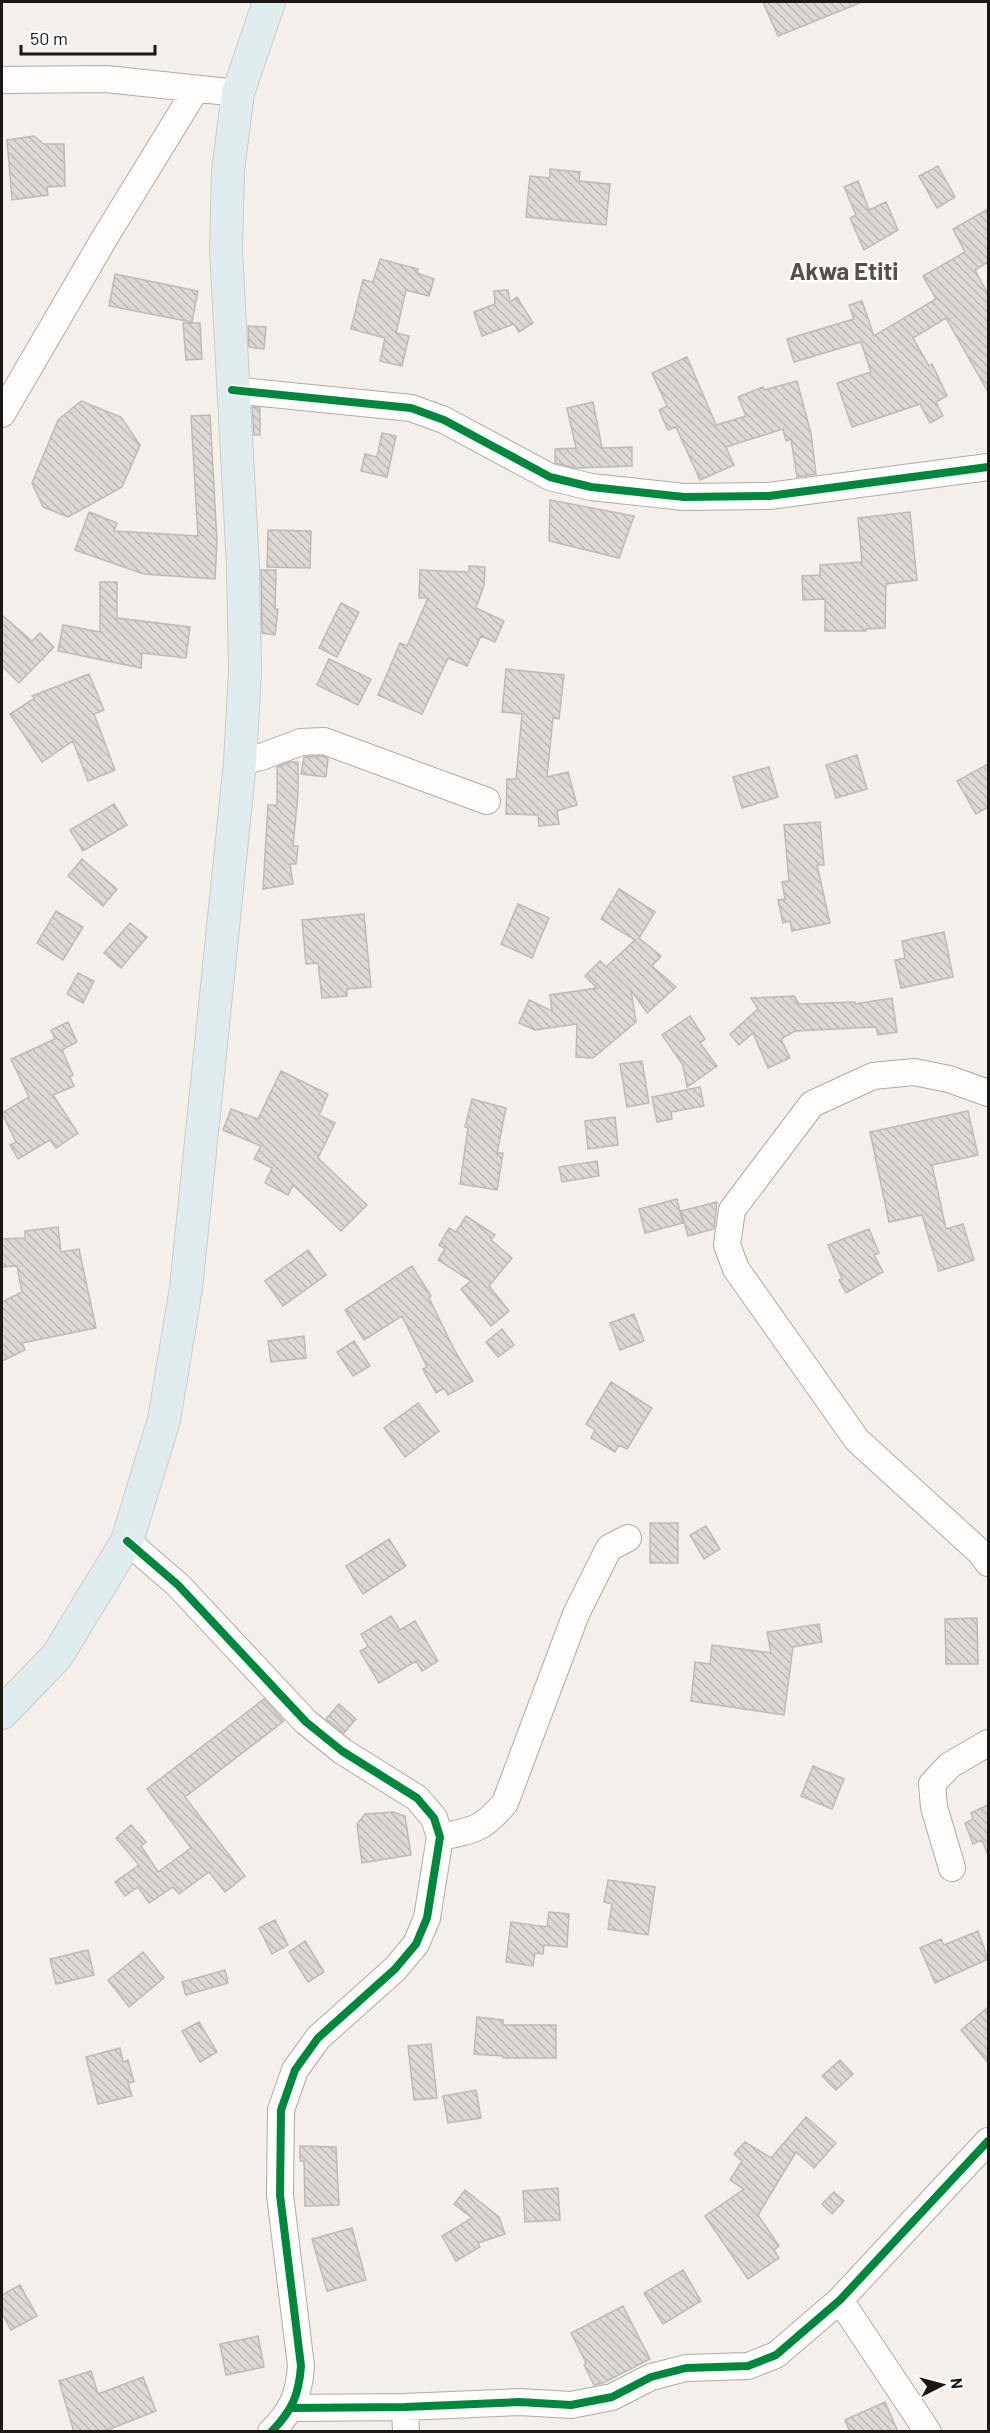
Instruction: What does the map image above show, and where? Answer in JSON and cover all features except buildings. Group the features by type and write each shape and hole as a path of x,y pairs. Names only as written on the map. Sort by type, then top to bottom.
{"main road":[{"path":"2,1713 57,1656 127,1541 164,1420 186,1288 240,762 245,671 243,567 226,250 228,170 238,93 269,2"}],"street":[{"path":"2,80 106,79 238,93"},
{"path":"2,414 104,239 196,89"},
{"path":"232,390 411,408 444,420 550,477 591,487 684,497 769,496 988,467"},
{"path":"240,762 261,758 301,742 324,741 487,801"},
{"path":"988,1093 949,1079 914,1072 873,1076 812,1104 732,1210 727,1245 735,1269 857,1440 982,1554 988,1563"},
{"path":"440,1837 474,1830 488,1822 505,1803 576,1614 609,1548 628,1538"},
{"path":"127,1541 178,1585 306,1722 342,1751 417,1798 434,1818 440,1837 427,1918 416,1944 395,1969 318,2038 295,2070 281,2110 280,2195 301,2366 299,2390 291,2408 271,2432"},
{"path":"952,1868 934,1807 932,1784 950,1765 988,1743"},
{"path":"291,2408 406,2419 519,2402 571,2405 612,2397 651,2378 686,2368 748,2366 776,2355 840,2300 988,2141"},
{"path":"840,2300 928,2432"}],"cycle path":[{"path":"232,390 411,408 444,420 550,477 591,487 684,497 769,496 988,467"},
{"path":"127,1541 178,1585 306,1722 342,1751 417,1798 434,1818 440,1837 427,1918 416,1944 395,1969 318,2038 295,2070 281,2110 280,2195 301,2366 293,2402 271,2432"},
{"path":"291,2408 405,2407 519,2402 571,2405 612,2397 651,2377 686,2368 748,2366 776,2355 840,2300 988,2141"}],"district":[{"name":"Akwa Etiti","path":"844,270"}]}
